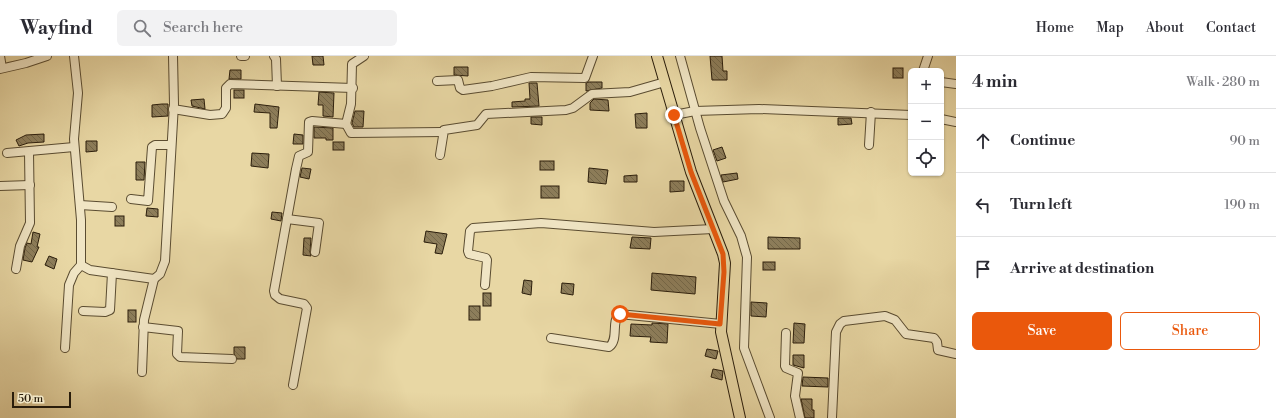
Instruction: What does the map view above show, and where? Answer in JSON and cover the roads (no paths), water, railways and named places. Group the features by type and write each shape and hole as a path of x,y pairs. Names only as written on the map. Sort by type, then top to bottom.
{"main road":[{"path":"657,56 677,114 691,172 723,254 725,263 720,324 723,344 740,418"}],"street":[{"path":"0,56 1,69 47,56"},
{"path":"65,348 69,285 74,273 81,265 80,206 74,147 74,126 78,92 74,56"},
{"path":"142,372 143,328 154,279 160,274 164,261 173,109 173,56"},
{"path":"274,56 276,59 277,86"},
{"path":"364,56 353,62 353,88 346,124 351,133 442,132 447,128 477,125 483,116 492,112 566,110 576,106 584,98 592,94 630,92 666,82"},
{"path":"437,81 458,80 460,88 463,90 492,86 531,77 585,78 592,56"},
{"path":"680,56 692,111 724,201 741,236 747,257 744,348 770,418"},
{"path":"924,68 928,56"},
{"path":"944,82 956,84"},
{"path":"173,109 218,116 226,111 225,93 228,86 353,88"},
{"path":"677,114 692,111 759,109 871,112 908,115"},
{"path":"869,145 871,112"},
{"path":"944,120 956,122"},
{"path":"293,385 307,308 304,304 280,299 275,295 299,156 306,154 308,150 309,122 346,124"},
{"path":"440,155 442,132"},
{"path":"131,199 148,200 152,147 156,145 171,145"},
{"path":"6,153 74,147"},
{"path":"16,270 20,246 30,223 29,152"},
{"path":"0,186 30,186"},
{"path":"80,206 112,207"},
{"path":"287,219 319,223 315,252"},
{"path":"485,285 486,258 471,255 468,251 470,231 474,228 541,223 654,232 712,229"},
{"path":"81,265 90,270 154,279"},
{"path":"83,311 106,312 110,310 112,273"},
{"path":"551,338 609,347 613,342 616,318 620,314 720,324"},
{"path":"832,418 836,332 840,324 844,321 886,316 891,317 906,334 934,338 937,342 938,350 956,354"},
{"path":"143,328 178,331 177,354 180,357 232,359"},
{"path":"786,333 785,366 786,368 798,372 795,396 800,418"}]}
